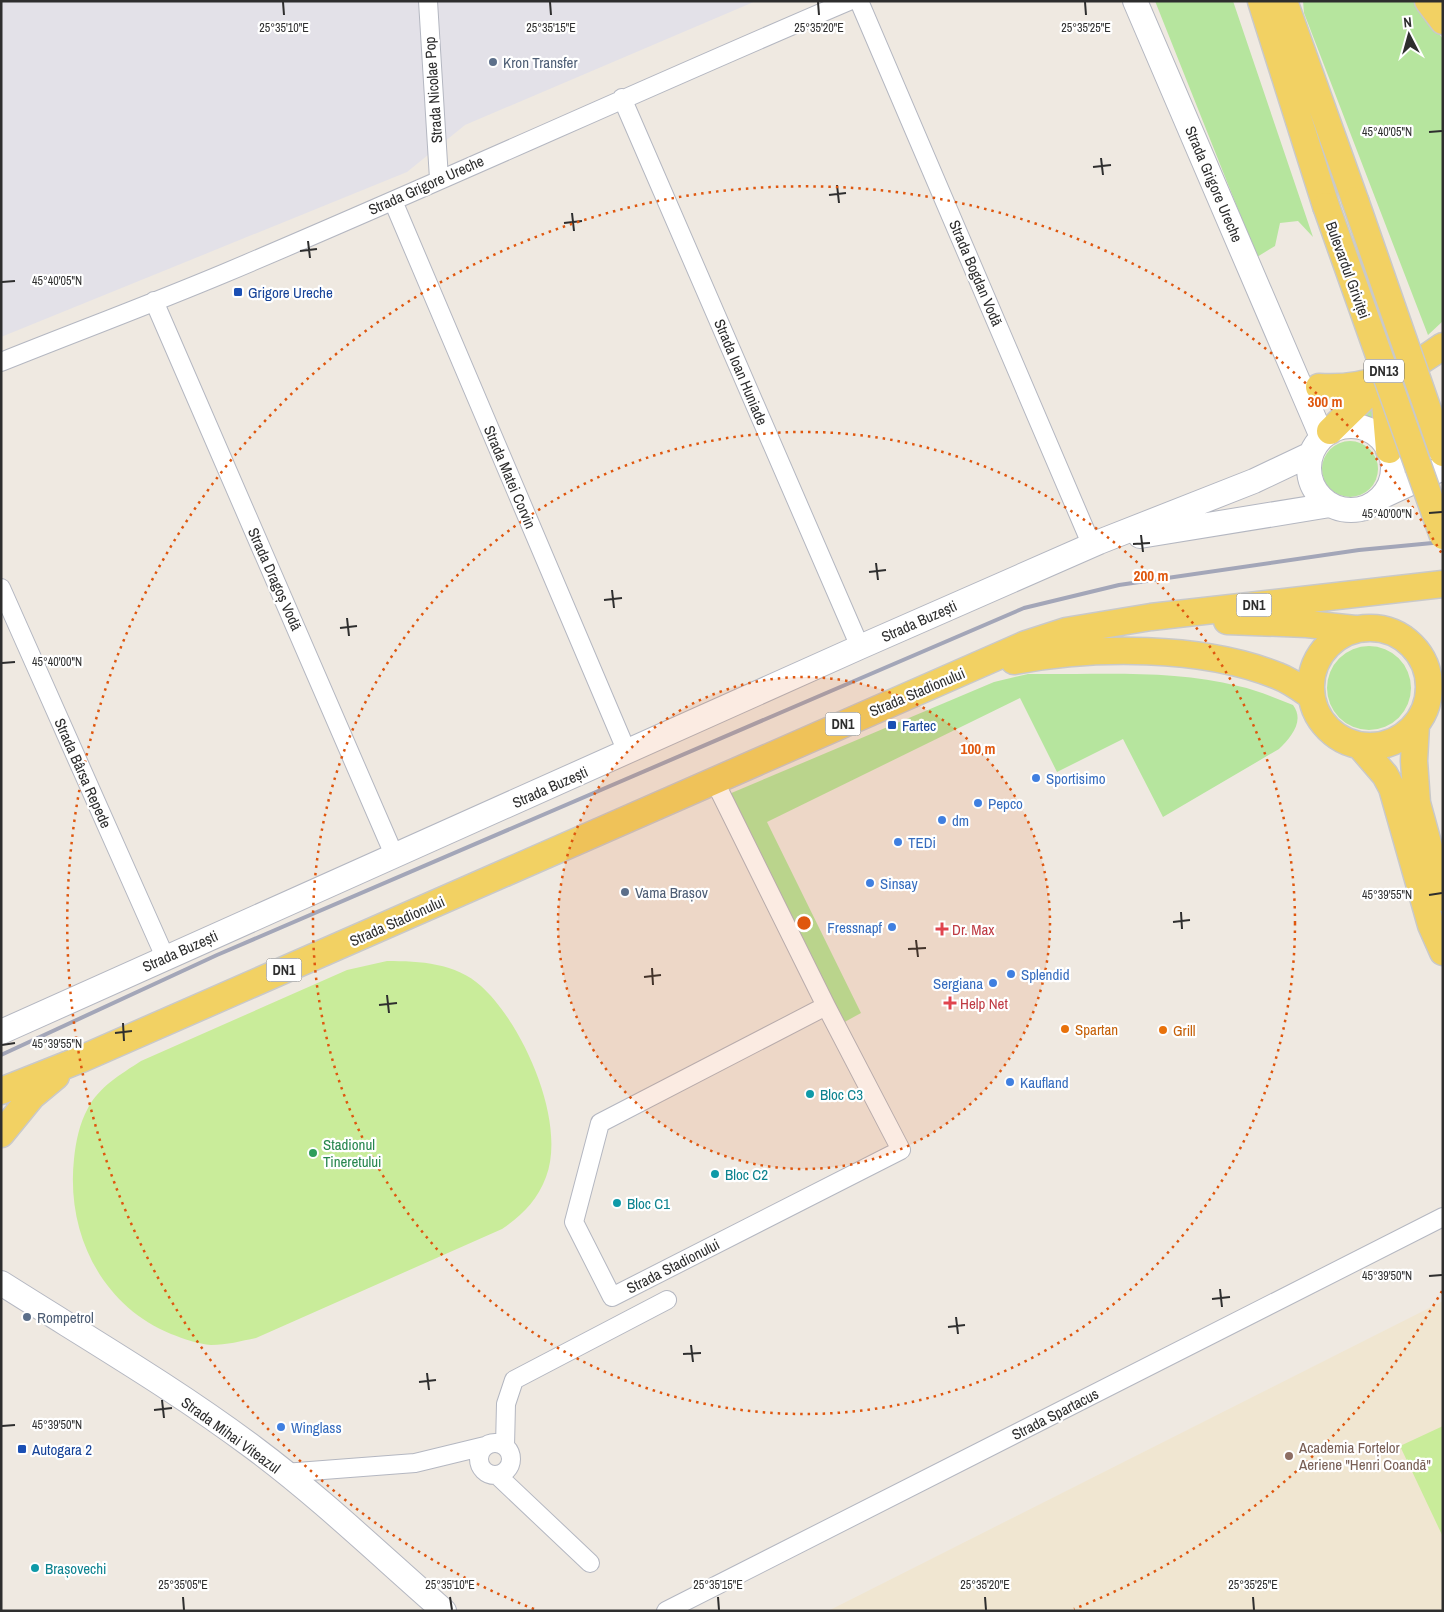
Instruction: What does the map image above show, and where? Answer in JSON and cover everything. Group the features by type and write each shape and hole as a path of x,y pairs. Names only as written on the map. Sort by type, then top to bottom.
{"main road":[{"name":"Strada Grigore Ureche","path":"1135,1 1292,367 1321,441"},
{"name":"Bulevardul Griviței","path":"1260,1 1326,206 1443,536"},
{"name":"Bulevardul Griviței","path":"1284,1 1443,453"},
{"path":"1428,1 1443,20"},
{"path":"1319,387 1352,388 1383,379 1400,373 1443,346"},
{"path":"1292,367 1382,440 1391,455"},
{"path":"1383,379 1358,421 1321,441 1309,462 1310,479 1317,494 1330,506 1346,510 1362,509 1383,496 1443,468"},
{"path":"1383,379 1392,479 1383,496"},
{"name":"Strada Buzești","path":"1,1032 860,647 1096,544 1254,481 1321,441"},
{"path":"1391,455 1443,463"},
{"name":"Strada Buzești","path":"1096,544 1330,506"},
{"name":"DN1","path":"1064,643 1151,617 1443,584"},
{"path":"1064,643 1174,622 1223,621 1307,624 1355,629 1372,627 1390,631 1405,639 1418,651 1436,688 1416,724 1405,735 1391,743 1376,746 1360,746 1337,738 1326,728 1316,714 1310,695 1312,674 1320,654 1335,637 1355,629"},
{"name":"Strada Stadionului","path":"1,1091 79,1060 1026,644 1064,643 1109,651 1164,652 1204,658 1245,666 1278,676 1310,695"},
{"path":"1418,651 1443,658"},
{"path":"1416,724 1414,761 1417,802 1443,898"},
{"path":"1360,746 1385,775 1392,788 1431,925 1443,952"},
{"name":"Strada Stadionului","path":"1,1134 32,1096 79,1060"},
{"name":"Strada Mihai Viteazul","path":"1,1283 172,1391 254,1449 444,1611"}],"street":[{"name":"Strada Nicolae Pop","path":"428,1 439,179"},
{"name":"Strada Grigore Ureche","path":"1,362 154,301 392,201 622,98 848,1"},
{"name":"Strada Bogdan Vodă","path":"859,1 1096,544"},
{"name":"Strada Ioan Huniade","path":"622,98 860,647"},
{"name":"Strada Matei Corvin","path":"392,201 627,752"},
{"name":"Strada Dragoș Vodă","path":"154,301 395,857"},
{"name":"Strada Bârsa Repede","path":"1,588 166,957"},
{"name":"Strada Stadionului","path":"714,780 826,1006 901,1150 612,1297 574,1222 600,1123 826,1006"},
{"name":"Strada Spartacus","path":"666,1611 1443,1217"},
{"path":"497,1475 507,1470 510,1466 511,1455 505,1446 506,1404 514,1380 667,1300"},
{"path":"284,1473 415,1463 495,1443 505,1446"},
{"path":"485,1446 480,1455 480,1466 487,1473 497,1475 590,1563"}],"shaded area":[{"path":"1,1 756,1 465,125 407,172 1,337"},
{"name":"Academia Forțelor Aeriene \"Henri Coandă\"","path":"1443,1301 1443,1611 828,1611"}],"green space":[{"path":"1155,1 1233,1 1313,237 1298,221 1280,223 1275,246 1257,257"},
{"path":"1303,1 1414,1 1443,39 1443,321 1428,335 1304,13"},
{"path":"1374,397 1375,431 1358,415"},
{"path":"1350,441 1361,443 1370,449 1376,458 1378,469 1376,480 1370,489 1361,495 1350,497 1339,495 1330,489 1324,480 1322,469 1324,458 1330,449 1339,443"},
{"path":"1369,646 1385,649 1399,658 1408,672 1411,688 1408,704 1399,718 1385,727 1369,730 1353,727 1339,718 1330,704 1327,688 1330,672 1339,658 1353,649"},
{"path":"1028,674 1161,675 1213,681 1266,694 1293,705 1298,717 1297,723 1292,734 1279,749 1163,817 1123,739 1057,772 1020,698 767,822 861,1013 841,1024 729,794 994,682"},
{"name":"Stadionul Tineretului","path":"387,961 425,963 460,972 481,986 497,1003 512,1024 526,1049 537,1075 546,1102 551,1129 551,1155 546,1177 538,1193 522,1213 502,1229 256,1338 234,1343 211,1345 171,1334 146,1321 125,1305 107,1285 93,1263 83,1239 76,1213 73,1187 74,1159 78,1133 93,1100 111,1082 141,1061 347,970"},
{"path":"1443,1426 1443,1537 1400,1446"}],"railway":[{"path":"1,1055 217,955 1024,608 1119,585 1359,550 1443,542"}],"place":[{"name":"Kron Transfer","path":"493,62"},
{"name":"Grigore Ureche","path":"238,292"},
{"name":"Fartec","path":"892,725"},
{"name":"Sportisimo","path":"1036,778"},
{"name":"Pepco","path":"978,803"},
{"name":"dm","path":"942,820"},
{"name":"TEDi","path":"898,842"},
{"name":"Sinsay","path":"870,883"},
{"name":"Vama Brașov","path":"625,892"},
{"name":"Fressnapf","path":"892,927"},
{"name":"Dr. Max","path":"942,929"},
{"name":"Splendid","path":"1011,974"},
{"name":"Sergiana","path":"993,983"},
{"name":"Help Net","path":"950,1003"},
{"name":"Spartan","path":"1065,1029"},
{"name":"Grill","path":"1163,1030"},
{"name":"Kaufland","path":"1010,1082"},
{"name":"Bloc C3","path":"810,1094"},
{"name":"Stadionul Tineretului","path":"313,1153"},
{"name":"Bloc C2","path":"715,1174"},
{"name":"Bloc C1","path":"617,1203"},
{"name":"Rompetrol","path":"27,1317"},
{"name":"Winglass","path":"281,1427"},
{"name":"Autogara 2","path":"22,1449"},
{"name":"Academia Forțelor Aeriene \"Henri Coandă\"","path":"1289,1456"},
{"name":"Brașovechi","path":"35,1568"}]}
